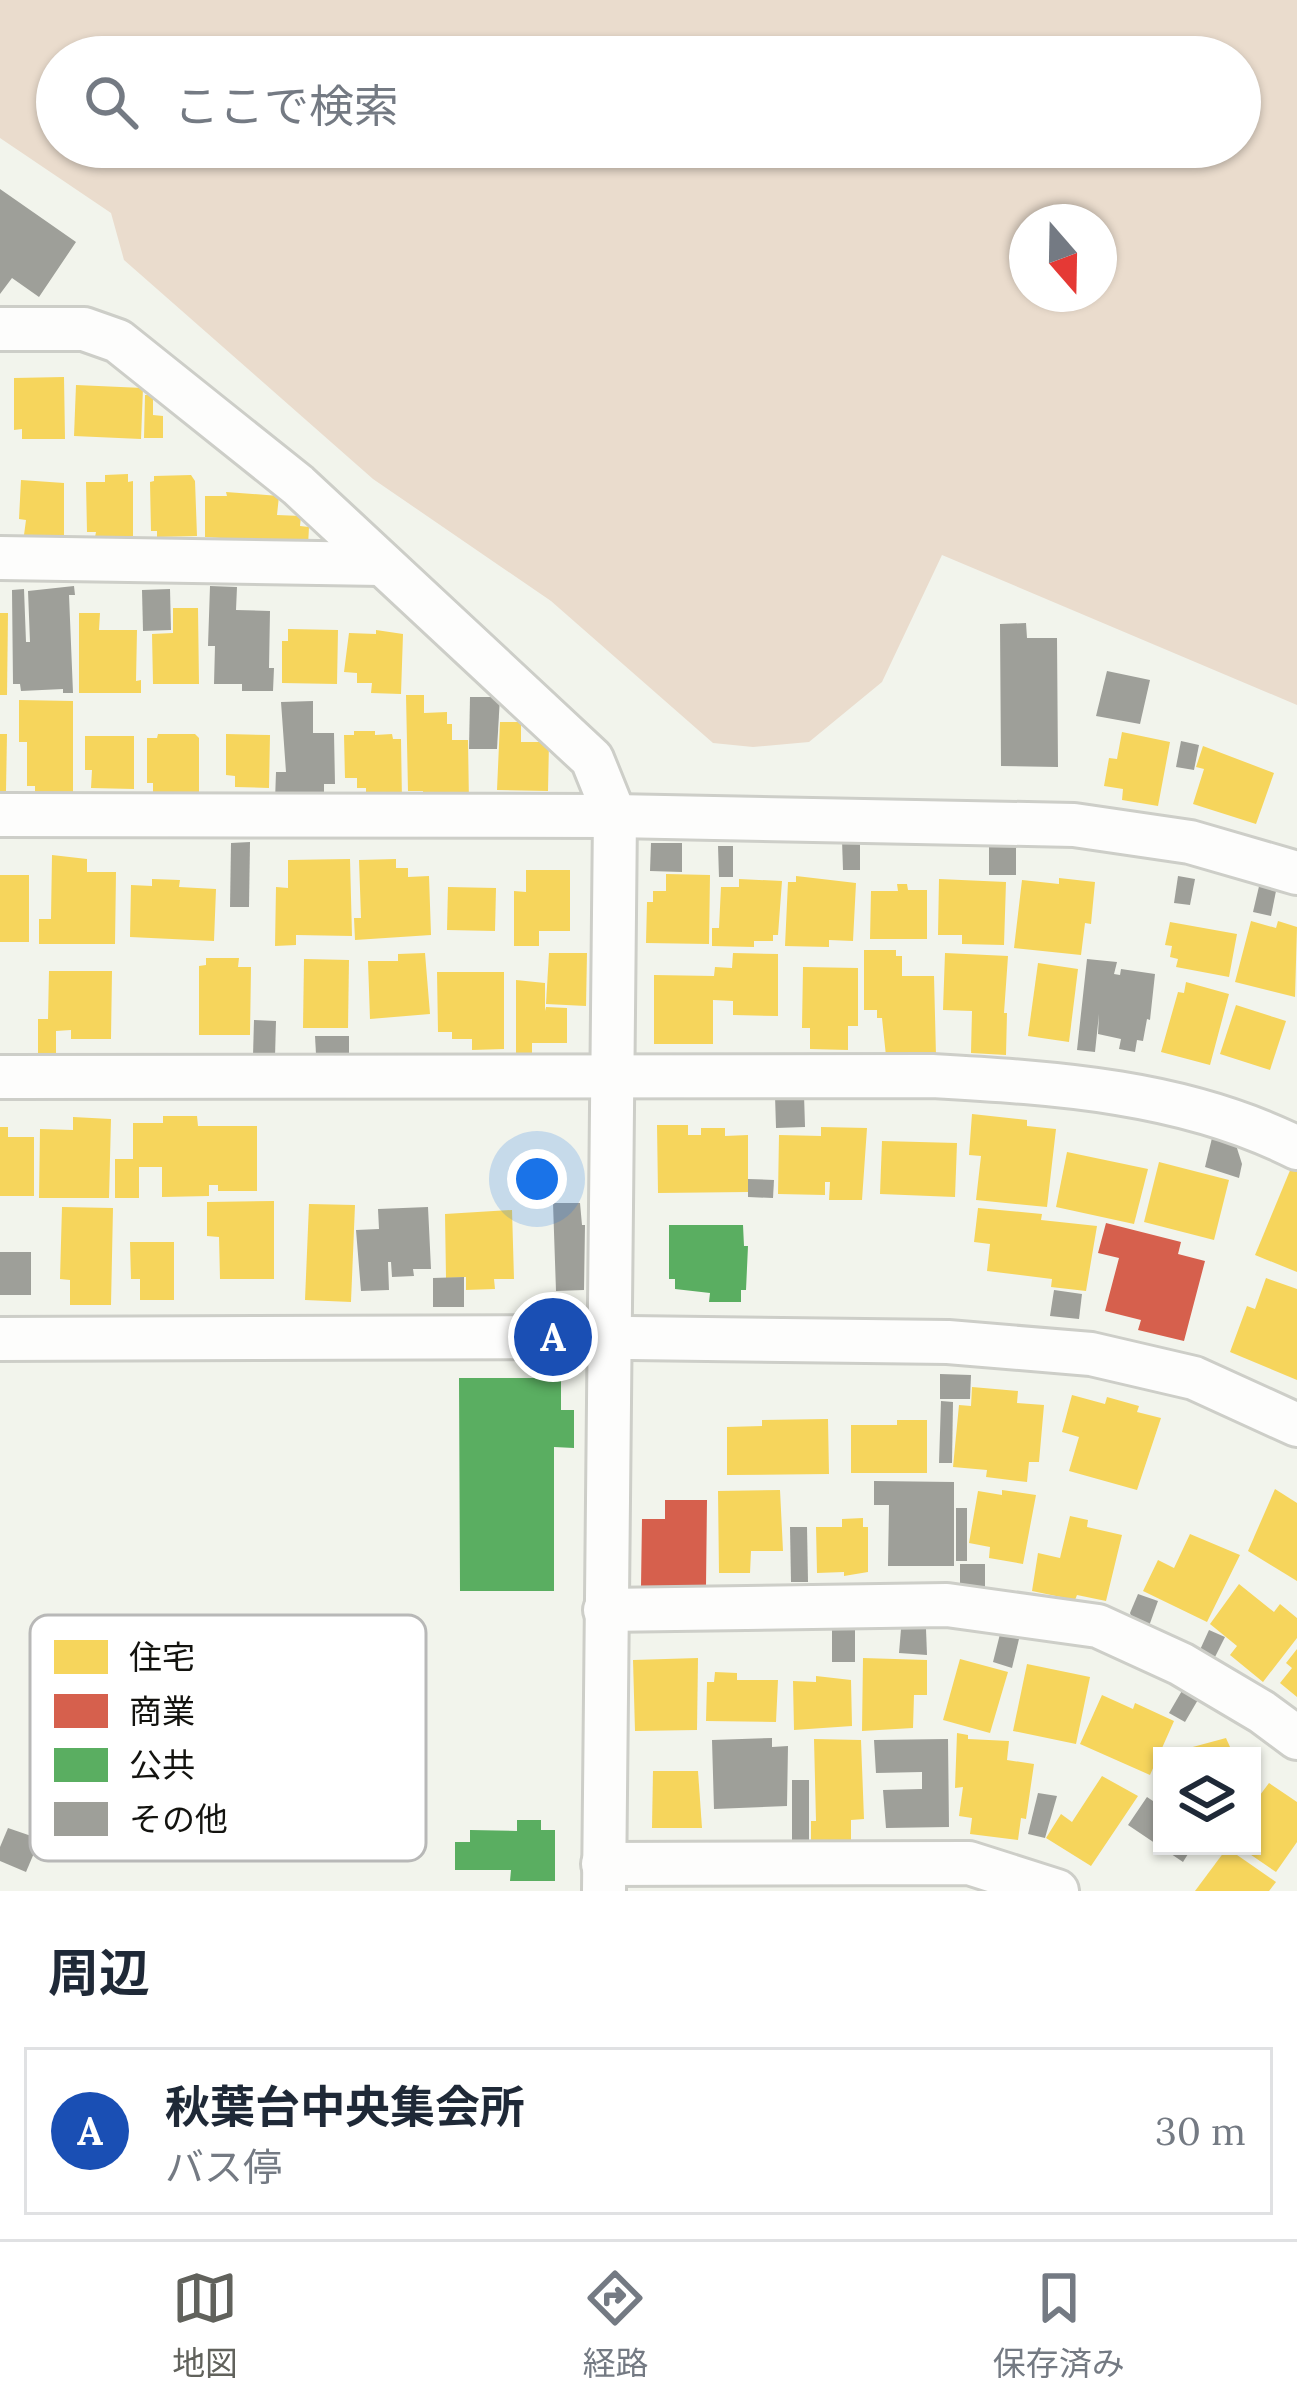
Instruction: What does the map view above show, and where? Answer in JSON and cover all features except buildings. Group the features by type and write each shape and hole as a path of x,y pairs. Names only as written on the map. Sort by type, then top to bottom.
{"street":[{"path":"0,329 84,329 118,341 298,485 592,759 615,816 603,1877 969,1863 1058,1891"},
{"path":"0,558 382,564"},
{"path":"0,815 615,816 1074,825 1190,842 1297,874"},
{"path":"0,1077 932,1076 1074,1084 1169,1103 1274,1136 1297,1148"},
{"path":"0,1339 948,1342 1091,1354 1194,1378 1297,1425"},
{"path":"605,1610 947,1605 1098,1626 1181,1664 1297,1738"}],"shaded area":[{"path":"0,0 1297,0 1297,705 942,555 882,682 809,742 753,747 713,743 551,601 373,479 124,260 111,213 44,168 1261,168 1261,36 36,36 36,162 0,138"}],"place":[{"name":"秋葉台中央集会所","path":"553,1337"}]}
